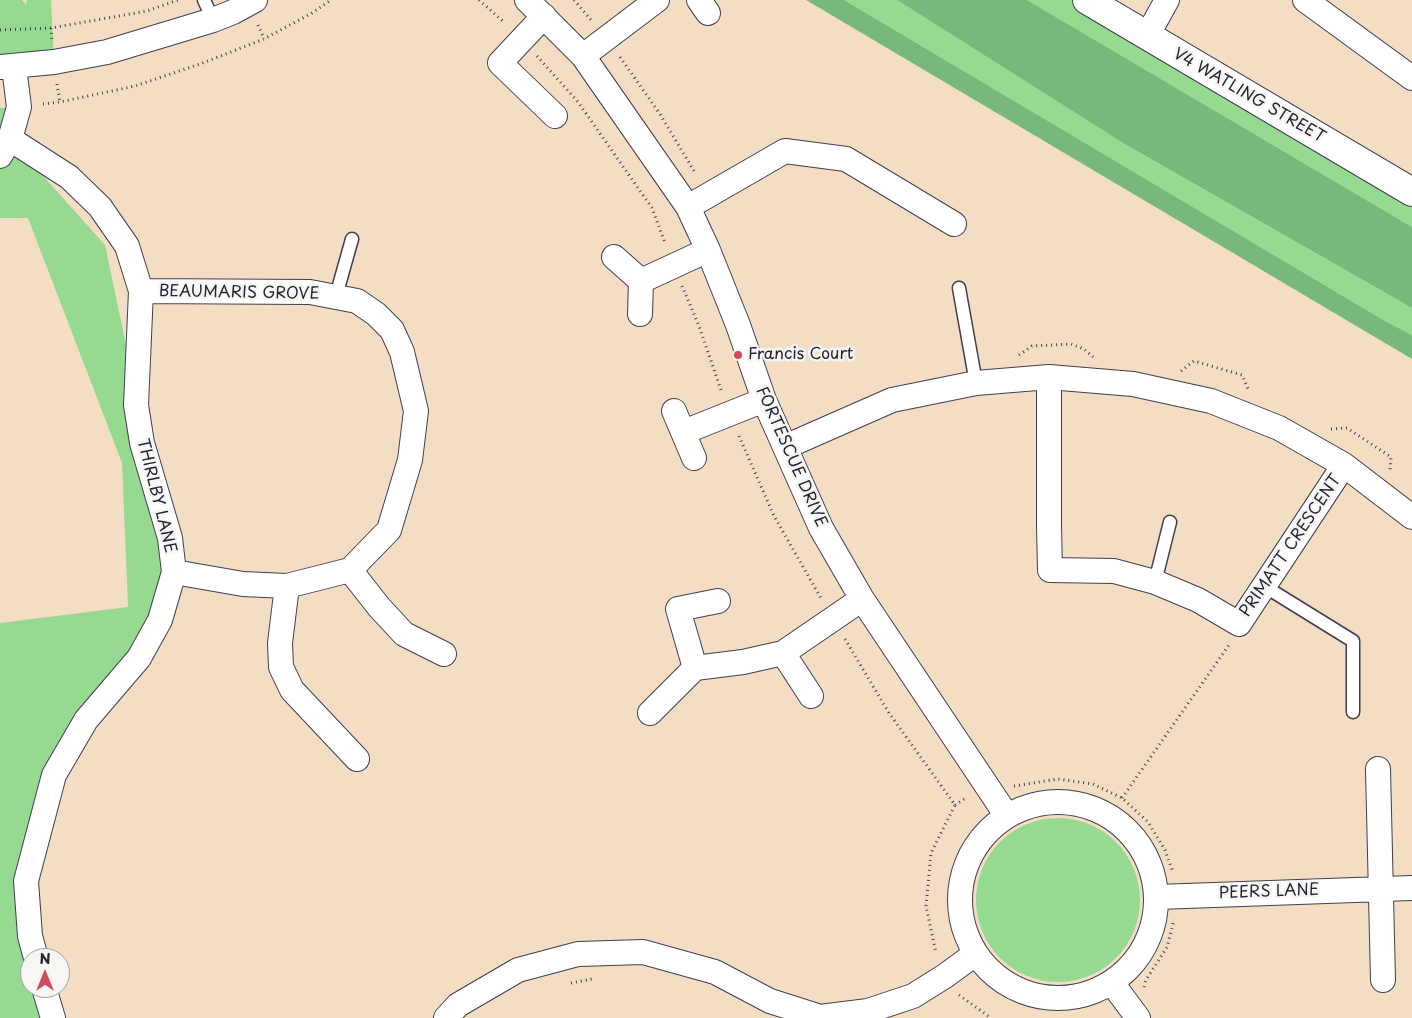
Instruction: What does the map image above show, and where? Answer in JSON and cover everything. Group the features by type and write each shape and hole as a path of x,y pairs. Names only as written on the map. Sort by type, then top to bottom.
{"street":[{"path":"5,147 19,107 7,67 54,62 107,52 209,10 234,12 255,0"},
{"path":"583,56 657,0"},
{"name":"V4 WATLING STREET","path":"1087,0 1412,192"},
{"path":"1147,36 1167,0"},
{"path":"1305,0 1412,78"},
{"name":"FORTESCUE DRIVE","path":"555,116 500,64 522,39 536,8 583,56 688,207 708,250 738,325 764,400 821,528 862,599 1007,816"},
{"name":"THIRLBY LANE","path":"5,147 69,177 100,207 127,246 141,291 136,405 142,443 170,538 174,572 160,620 139,658 86,720 54,775 26,881 30,936 33,948"},
{"path":"688,207 784,151 846,159 954,224"},
{"path":"641,281 673,268 708,250"},
{"path":"614,257 641,281"},
{"path":"640,314 641,281"},
{"name":"BEAUMARIS GROVE","path":"141,291 310,292 336,296 357,301 376,314 392,330 402,352 416,410 410,460 389,530 350,570"},
{"path":"785,446 892,400 976,383 1049,377 1133,384 1210,401 1279,428 1344,466 1412,517"},
{"name":"PRIMATT CRESCENT","path":"1049,377 1050,570 1114,571 1155,582 1198,600 1239,624 1344,466"},
{"path":"694,458 679,422 729,413 764,400"},
{"path":"174,572 243,584 287,586 350,570 379,607 404,634 444,654"},
{"path":"287,586 280,643 282,667 292,690 357,759"},
{"path":"650,713 695,668 743,662 783,653 862,599"},
{"path":"695,668 678,609 718,601"},
{"path":"783,653 811,696"},
{"path":"1378,769 1384,980"},
{"path":"1039,803 1073,803 1106,813 1132,835 1167,896 1137,960 1112,983 1084,996 1053,999 1023,992 996,977 975,954 962,925 959,894 966,863 983,836 1007,816 1039,803"},
{"name":"PEERS LANE","path":"1167,896 1412,888"},
{"path":"446,1018 458,1005 518,970 578,954 643,952 715,972 770,1001 820,1017 868,1011 913,996 975,954"},
{"path":"1112,983 1138,1018"},
{"path":"47,998 54,1018"}],"lane":[{"path":"336,296 352,239"},
{"path":"959,288 976,383"},
{"path":"1155,582 1170,522"},
{"path":"1264,586 1354,641 1354,712"}],"path":[{"path":"0,30 51,28 147,11 178,0"},
{"path":"19,107 60,102 135,86 191,68 264,39 312,13 331,0"},
{"path":"479,0 522,39 578,102 652,208 673,268 699,326 729,413 774,516 889,712 955,805 931,853 926,906 935,949 945,976 955,992 991,1018"},
{"path":"574,0 607,38 660,114 708,194"},
{"path":"1122,798 1230,643 1239,624"},
{"path":"1011,787 1058,779 1092,784 1122,798 1148,822 1165,850 1175,875 1167,896 1175,918 1167,946 1156,968 1146,980 1143,990"},
{"path":"565,984 601,978"}],"green space":[{"path":"0,0 22,0 26,5 27,0 51,0 54,62 0,67"},
{"path":"806,0 844,0 1385,321 1412,335 1412,359"},
{"path":"844,0 897,0 1123,143 1412,308 1412,335 1385,321"},
{"path":"897,0 1027,0 1412,227 1412,308 1123,143"},
{"path":"1027,0 1087,0 1412,192 1412,227"},
{"path":"19,107 10,139 105,245 174,572 41,807 14,885 26,948 20,948 20,998 35,998 39,1018 0,1018 0,623 128,607 122,463 28,218 0,218 0,108"},
{"path":"1066,818 1089,824 1104,832 1116,842 1126,854 1137,876 1140,900 1137,924 1126,946 1116,958 1104,968 1082,979 1050,982 1034,979 1012,968 990,946 979,924 976,892 979,876 990,854 1012,832 1034,821"}],"place":[{"name":"Francis Court","path":"738,355"}]}
